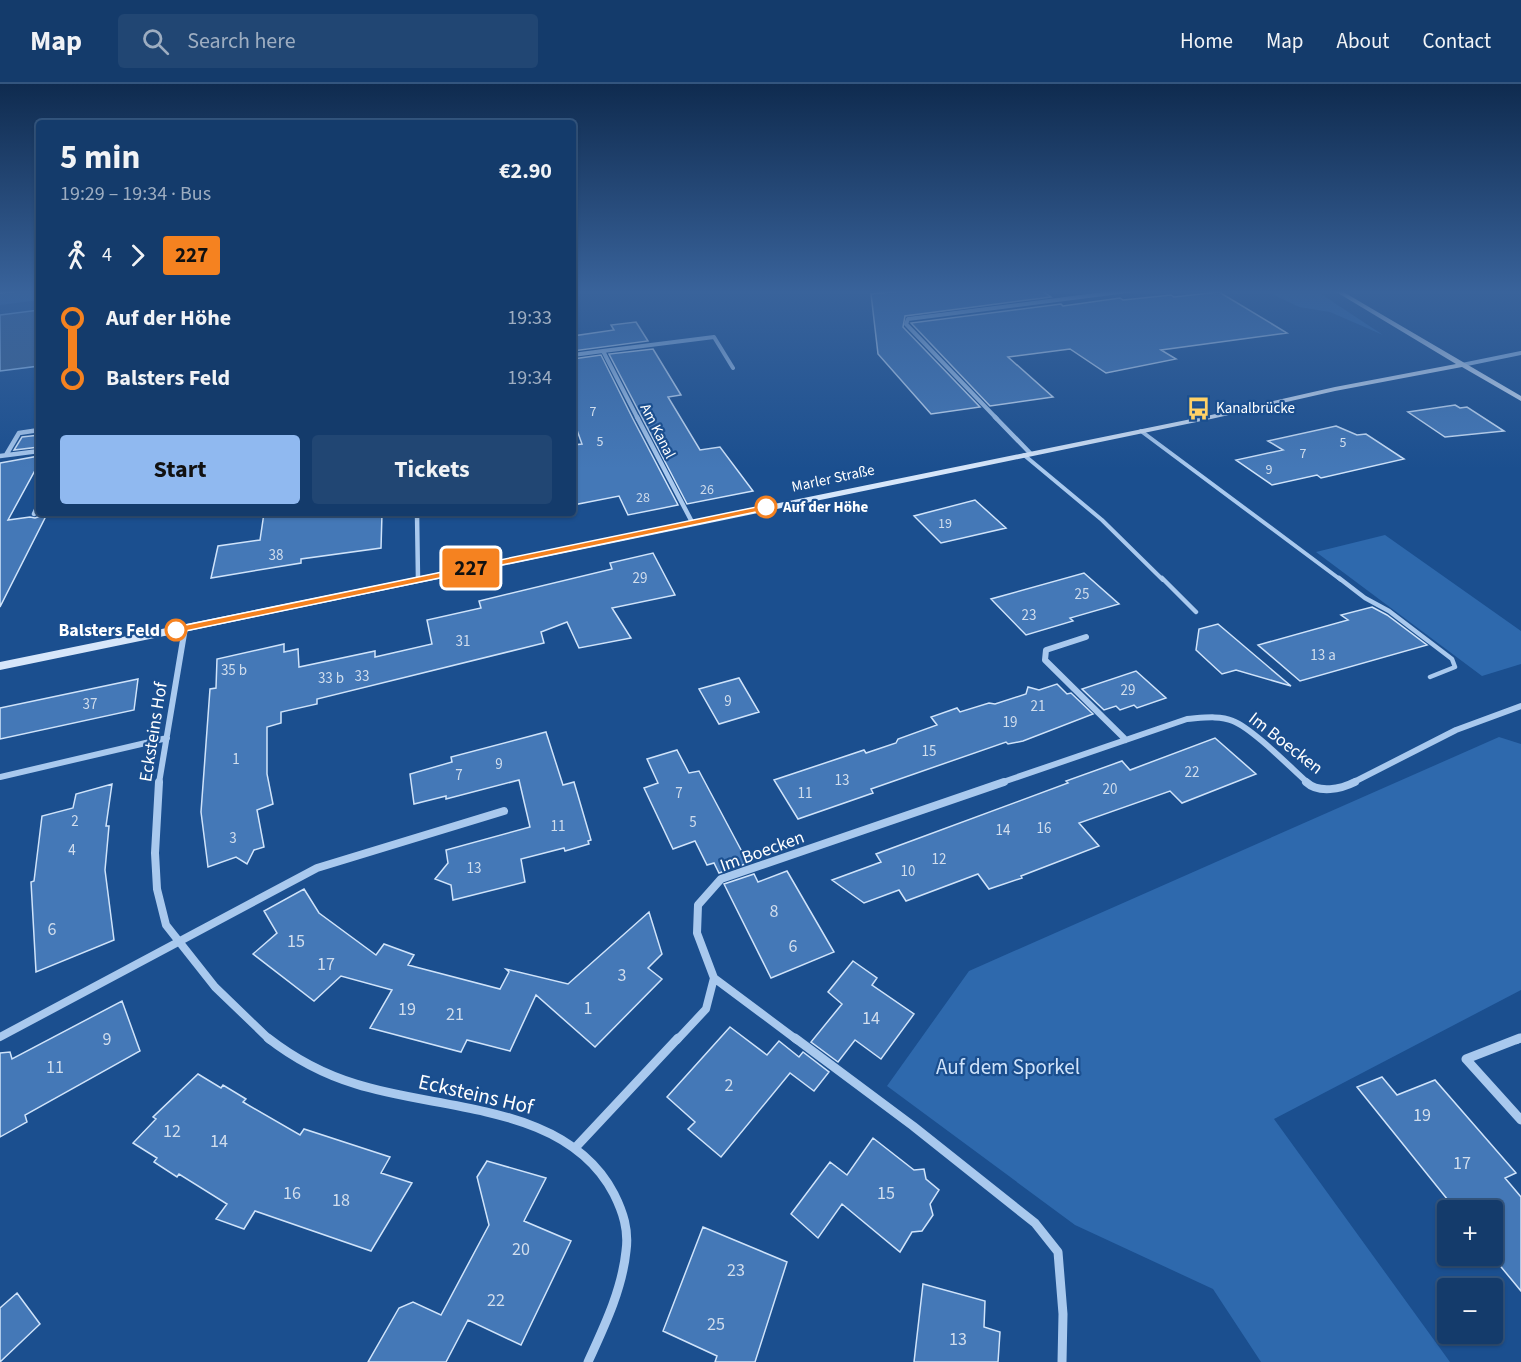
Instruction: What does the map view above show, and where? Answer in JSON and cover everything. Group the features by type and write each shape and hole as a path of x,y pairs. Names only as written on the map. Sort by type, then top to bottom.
{"main road":[{"path":"1436,350 1521,399"},
{"name":"Marler Straße","path":"0,666 1142,431 1335,389 1462,365"}],"street":[{"path":"576,355 614,350"},
{"path":"722,350 734,368"},
{"path":"930,350 1027,454"},
{"name":"Am Kanal","path":"603,351 692,522"},
{"path":"1462,365 1521,353"},
{"path":"3,456 19,433 36,430"},
{"path":"3,456 36,451"},
{"path":"34,514 36,510"},
{"path":"417,516 418,579"},
{"name":"Ecksteins Hof","path":"185,628 156,806 157,890 166,927 239,1013 282,1051 323,1073 378,1091 499,1116 544,1129 575,1148 600,1170 617,1200 628,1234 625,1264 604,1327 588,1362"},
{"path":"1086,637 1046,650 1045,660 1126,740"},
{"name":"Im Boecken","path":"714,978 697,933 698,905 721,879 1126,740 1187,720 1212,717 1234,721 1264,743 1312,787 1341,789 1456,730 1521,706"},
{"path":"0,777 167,738"},
{"path":"0,1036 317,868 504,812"},
{"path":"575,1148 706,1009 714,978 930,1138 1035,1223 1058,1252 1063,1314 1062,1362"},
{"path":"1521,1038 1466,1059 1521,1120"}],"lane":[{"path":"1142,431 1452,659 1455,667 1430,677"},
{"path":"1027,454 1102,520 1196,612"}],"green space":[{"path":"1385,535 1521,631 1521,664 1482,676 1316,552"},
{"name":"Auf dem Sporkel","path":"1499,737 1521,744 1521,990 1274,1119 1450,1362 1261,1362 1213,1289 1075,1225 887,1086 969,971"}],"shaded area":[{"path":"0,350 36,350 36,366 0,371"}],"building":[{"path":"653,350 681,395 668,397 700,450 720,447 753,491 687,504 609,354"},
{"path":"877,350 925,350 980,407 931,414 878,354"},
{"path":"936,350 1065,350 1008,357 1053,397 990,406"},
{"path":"1071,350 1164,350 1161,350 1176,359 1106,373"},
{"path":"601,355 678,505 628,515 619,496 576,504 576,445 582,444 576,427 576,359"},
{"path":"1455,405 1460,408 1467,407 1504,431 1445,437 1408,412"},
{"path":"1336,426 1357,435 1366,434 1404,459 1321,478 1317,475 1272,485 1236,460 1283,450 1268,441"},
{"path":"36,435 36,447 14,450 22,437"},
{"path":"36,457 36,469 8,520 46,516 0,607 0,463"},
{"path":"975,500 1006,528 941,543 914,516"},
{"path":"264,516 382,516 381,548 301,559 301,563 211,578 218,546 260,540"},
{"path":"653,553 675,595 612,608 631,638 579,648 567,622 541,632 544,643 317,699 317,704 281,712 281,723 267,727 267,774 273,804 257,810 264,847 254,850 247,864 236,857 208,867 201,812 210,689 216,688 217,659 284,644 284,652 298,649 299,667 375,651 375,657 432,644 427,620 481,608 479,601 612,569 610,563"},
{"path":"1084,573 1119,604 1070,618 1073,621 1026,635 991,599"},
{"path":"1372,607 1387,615 1427,645 1300,681 1258,645 1348,620 1341,615"},
{"path":"1218,624 1291,686 1236,670 1222,674 1196,650 1199,629"},
{"path":"1136,671 1166,698 1137,708 1134,705 1120,710 1116,706 1104,710 1082,689"},
{"path":"739,678 759,712 719,724 699,689"},
{"path":"138,679 134,710 0,739 0,708"},
{"path":"1057,684 1067,694 1071,693 1093,714 1023,741 1008,744 1006,742 871,789 873,793 798,819 774,780 864,750 866,753 896,743 898,739 937,725 931,717 957,708 960,712 989,703 995,704 1026,694 1028,687 1039,690"},
{"path":"546,732 563,785 574,782 591,840 588,841 589,844 521,859 525,882 453,900 451,885 435,879 448,863 446,850 530,827 519,780 446,799 446,796 414,804 410,774 452,762 451,757"},
{"path":"1215,738 1256,774 1182,803 1170,791 1079,823 1099,846 1021,876 1022,878 989,889 978,874 906,901 899,890 864,903 832,880 881,862 876,854 1068,783 1066,781 1122,761 1130,770"},
{"path":"677,750 689,773 699,771 748,863 719,873 714,863 707,865 695,841 673,849 644,788 658,783 647,759"},
{"path":"112,784 106,826 109,826 105,870 114,940 36,972 31,882 34,881 42,816 73,808 76,794"},
{"path":"787,871 834,952 771,978 724,884 754,874 758,882"},
{"path":"304,889 319,913 376,955 384,944 414,955 408,965 500,989 509,972 506,969 568,984 649,912 662,954 648,968 662,979 595,1047 536,995 510,1051 467,1040 461,1052 370,1028 392,990 341,976 314,1001 253,954 277,933 264,911"},
{"path":"853,961 877,978 872,985 914,1014 881,1059 855,1040 838,1062 811,1042 842,1004 828,992"},
{"path":"122,1001 140,1051 25,1115 27,1122 0,1137 0,1053 10,1052 12,1059"},
{"path":"730,1027 767,1055 779,1041 799,1057 803,1052 829,1072 814,1091 790,1073 721,1157 688,1129 695,1122 667,1097"},
{"path":"198,1074 221,1088 223,1085 246,1099 243,1102 300,1135 304,1129 390,1157 381,1173 412,1183 371,1251 255,1211 244,1229 216,1219 227,1204 179,1174 177,1177 154,1162 157,1158 133,1143 156,1119 153,1117"},
{"path":"1382,1077 1397,1095 1435,1080 1516,1173 1505,1178 1521,1197 1521,1291 1500,1266 1503,1266 1503,1200 1448,1200 1357,1087"},
{"path":"873,1138 914,1170 924,1169 926,1179 939,1190 930,1204 933,1215 922,1231 912,1232 900,1252 842,1204 818,1238 791,1214 830,1162 847,1175"},
{"path":"487,1161 546,1178 524,1221 571,1241 521,1345 468,1320 446,1362 368,1362 399,1308 413,1302 441,1315 489,1225 477,1177"},
{"path":"703,1227 787,1262 755,1362 715,1362 717,1356 663,1331"},
{"path":"923,1284 985,1301 984,1327 1000,1332 998,1362 914,1362"},
{"path":"17,1293 40,1324 0,1362 0,1308"}],"bus line":[{"name":"227","path":"176,630 766,507"}],"place":[{"name":"Kanalbrücke","path":"1198,408"},
{"name":"Auf der Höhe","path":"766,507"},
{"name":"Balsters Feld","path":"176,630"}]}
